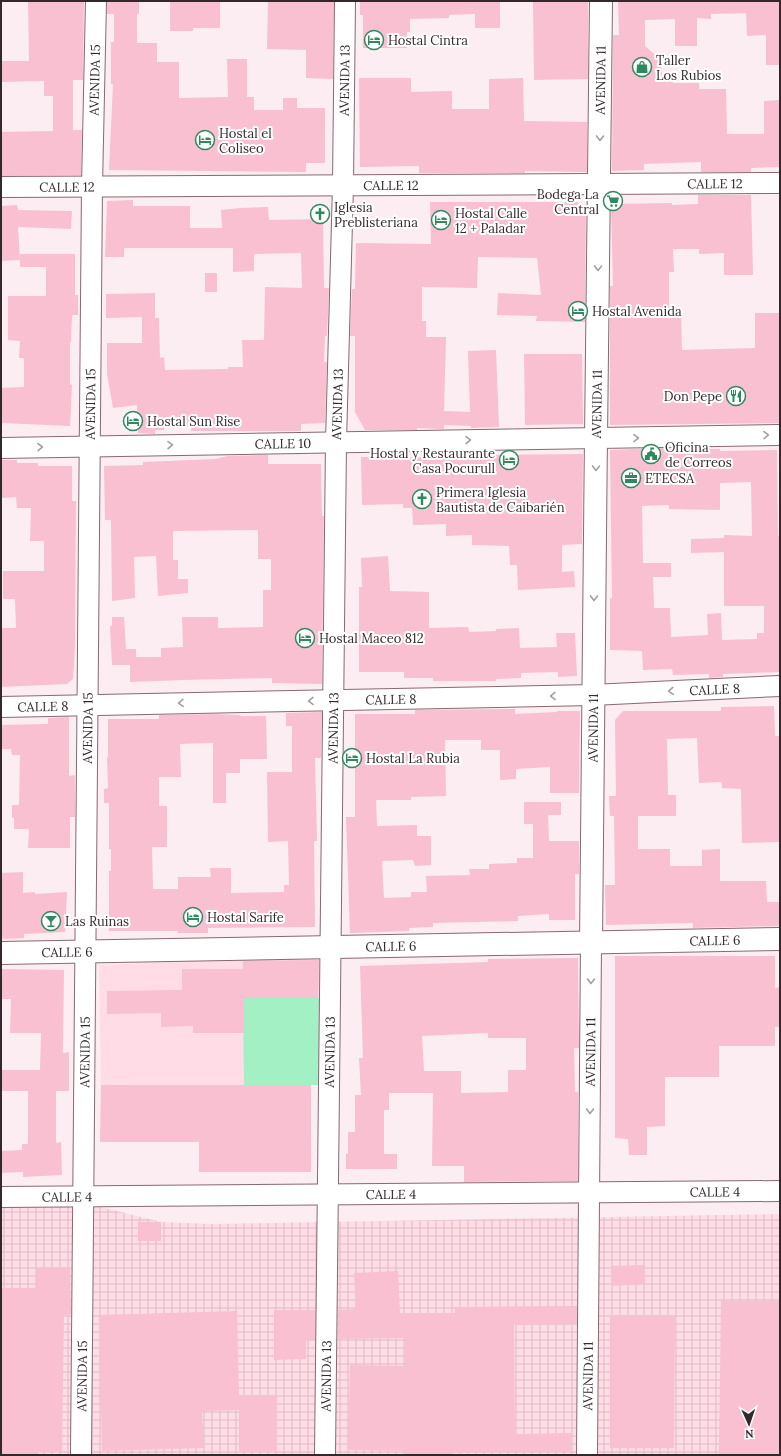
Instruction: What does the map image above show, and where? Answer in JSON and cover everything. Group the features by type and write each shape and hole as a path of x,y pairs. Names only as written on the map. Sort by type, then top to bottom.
{"main road":[{"name":"AVENIDA 11","path":"591,942 592,695 597,439 601,1"},
{"name":"CALLE 6","path":"1,953 780,939"}],"street":[{"name":"AVENIDA 15","path":"82,1455 87,705 92,186 96,1"},
{"name":"AVENIDA 13","path":"325,1455 336,442 343,185 345,1"},
{"name":"CALLE 12","path":"1,187 780,183"},
{"name":"CALLE 10","path":"1,448 780,435"},
{"name":"CALLE 8","path":"1,707 592,695 780,686"},
{"name":"AVENIDA 11","path":"587,1455 591,942"},
{"name":"CALLE 4","path":"1,1197 780,1190"}],"shaded area":[{"path":"243,959 319,959 319,1085 101,1085 99,965"},
{"path":"97,1206 161,1222 212,1224 780,1214 780,1455 1,1455 1,1207"}],"green space":[{"path":"243,998 319,998 319,1085 244,1085"}],"building":[{"path":"28,1 84,1 83,80 73,80 73,130 82,130 81,175 1,176 1,132 53,131 53,96 44,96 44,81 1,82 1,61 29,61"},
{"path":"107,1 139,1 139,14 137,14 137,43 157,43 157,62 179,62 179,98 228,97 227,59 247,59 247,97 254,97 254,110 283,110 283,98 297,98 297,108 325,108 325,163 306,163 306,172 109,170 113,84 111,84 111,42 114,42 114,14 107,14"},
{"path":"170,1 220,1 220,28 193,28 193,31 170,31"},
{"path":"268,1 334,1 333,79 306,78 306,50 267,49"},
{"path":"360,1 500,1 500,28 475,28 475,14 449,15 449,18 410,19 410,32 407,32 407,48 363,48 363,15 360,15"},
{"path":"533,1 588,1 588,79 534,80"},
{"path":"618,1 780,1 780,65 766,65 766,35 747,36 746,13 711,14 711,19 697,18 697,46 675,46 675,19 645,20 645,46 661,60 662,77 673,76 673,83 699,83 699,89 726,89 727,134 764,134 764,101 779,100 780,167 751,168 751,172 701,172 701,162 644,164 644,170 612,171 613,35 619,35"},
{"path":"359,78 411,78 411,92 452,91 452,109 489,109 489,79 523,78 524,121 587,122 587,172 525,171 525,173 419,173 419,166 360,167"},
{"path":"698,195 751,195 753,275 724,275 724,253 699,254 699,249 673,249 674,272 669,272 669,310 681,310 682,350 755,348 755,313 780,313 780,423 610,425 610,286 613,286 611,204 698,204"},
{"path":"133,200 133,206 190,206 190,228 222,228 221,210 240,208 268,207 269,220 323,219 324,288 329,288 327,336 325,336 324,362 327,362 325,423 301,424 301,431 191,431 191,427 164,427 164,430 155,430 155,434 138,433 137,405 113,408 107,374 107,343 142,343 142,317 106,318 106,294 155,293 155,318 159,318 160,358 164,357 165,370 228,369 228,367 243,367 242,340 264,340 265,287 302,288 301,253 254,254 254,271 233,272 233,248 124,248 124,257 105,257 107,201"},
{"path":"430,202 577,202 586,209 585,322 536,321 537,316 497,315 498,293 541,295 537,258 478,257 477,288 422,287 422,321 426,321 426,337 446,337 444,411 470,412 468,351 496,350 499,427 471,428 471,426 444,425 444,429 417,428 417,430 365,430 355,412 355,336 350,336 352,289 355,289 356,243 431,244"},
{"path":"17,205 18,210 72,211 71,229 18,227 20,260 1,261 1,206"},
{"path":"20,254 75,254 75,295 78,295 78,315 72,315 70,342 70,384 72,385 70,426 1,423 1,388 24,387 24,358 19,358 20,341 8,340 8,296 46,296 46,267 20,267"},
{"path":"205,273 217,273 217,292 205,292"},
{"path":"524,354 582,354 583,424 525,425"},
{"path":"660,448 720,449 720,451 777,450 778,536 780,536 780,672 723,674 723,677 709,678 709,674 673,675 672,669 643,670 642,651 610,650 610,598 612,598 610,450","holes":["751,482 752,536 724,535 724,538 691,539 691,553 724,552 724,606 764,606 764,633 757,633 757,639 722,640 721,613 707,614 708,635 671,637 670,608 654,608 653,577 671,577 671,563 643,563 642,506 669,505 669,509 720,510 720,483"]},
{"path":"471,452 494,452 494,455 583,454 582,544 562,545 562,572 574,571 575,587 518,590 517,565 510,565 509,546 472,545 472,535 446,536 446,524 413,525 412,508 403,508 403,504 362,505 361,457 380,457 379,453 400,453 400,458 471,455"},
{"path":"268,455 268,464 321,464 322,516 324,516 322,684 272,683 272,678 130,682 130,665 112,665 110,626 112,626 112,617 124,617 126,649 136,649 136,657 161,657 161,648 183,647 182,617 218,617 218,628 263,627 263,590 271,590 271,559 258,559 257,530 173,531 173,560 178,560 178,579 188,579 188,593 158,596 156,556 134,557 135,598 112,601 111,520 105,520 104,466 143,465 143,462 215,459 228,456"},
{"path":"1,460 17,460 17,463 38,463 38,466 72,466 72,501 76,501 75,647 73,679 67,684 1,687 1,628 16,628 15,599 3,599 3,571 44,571 44,541 30,541 31,508 17,508 16,497 1,498"},
{"path":"388,556 390,591 429,592 429,628 468,627 469,632 519,628 520,648 557,647 556,633 575,633 577,676 558,677 558,672 521,673 521,678 496,679 496,681 433,681 433,678 404,678 404,672 359,672 359,587 362,587 361,558"},
{"path":"774,706 775,736 780,736 780,842 742,843 741,789 722,788 722,782 699,783 697,738 667,739 668,795 676,795 676,816 638,816 638,849 670,849 670,866 702,866 702,850 720,849 720,881 766,881 767,902 780,902 780,926 693,928 693,923 606,925 605,885 615,885 614,816 610,816 609,796 616,796 615,720 623,711 721,711 721,707"},
{"path":"515,709 515,714 580,711 579,793 550,793 550,767 516,769 516,779 500,780 500,750 481,750 481,740 445,740 446,796 411,797 411,800 376,800 377,826 417,825 417,836 431,836 431,865 415,866 413,860 382,861 384,898 411,897 411,892 427,892 426,876 470,875 469,869 489,869 489,864 517,863 517,858 533,858 533,824 524,824 524,802 561,802 561,815 548,815 549,841 579,841 579,874 575,874 575,920 549,920 549,914 518,916 518,921 433,923 433,927 409,928 409,931 350,933 346,817 355,817 355,714 415,714 415,710"},
{"path":"322,712 321,758 315,758 317,841 314,841 315,927 208,928 208,933 178,933 178,931 109,931 109,871 111,871 111,849 109,849 109,803 104,803 104,789 108,788 108,719 159,719 159,715 213,714 266,716 267,759 240,759 240,773 226,773 226,803 213,803 213,743 180,744 181,777 159,777 159,806 167,806 167,847 152,847 153,889 178,889 178,877 211,877 210,868 231,868 231,893 284,892 284,885 289,885 288,841 268,842 267,772 292,772 292,726 286,726 286,713"},
{"path":"69,717 69,776 75,775 75,817 70,817 70,848 28,848 29,829 14,829 14,818 12,818 12,805 19,805 20,755 12,755 11,749 1,749 1,725 48,724 48,718"},
{"path":"23,872 23,893 35,892 35,894 67,892 65,932 24,934 24,938 1,939 1,873"},
{"path":"615,956 775,956 775,988 780,987 780,1027 775,1027 775,1046 719,1046 719,1077 665,1077 665,1126 647,1127 647,1155 629,1155 628,1139 615,1138"},
{"path":"578,958 579,1048 574,1048 575,1092 578,1092 578,1181 464,1182 464,1166 432,1166 433,1093 389,1093 389,1110 384,1110 384,1154 397,1154 397,1169 346,1169 348,1132 355,1132 355,1095 361,1095 359,1058 363,1058 360,966 488,962 488,959","holes":["488,1033 488,1038 526,1038 526,1070 508,1070 508,1092 461,1093 461,1071 424,1071 422,1036"]},
{"path":"319,960 318,998 244,998 244,1033 193,1033 193,1026 161,1027 161,1013 107,1014 107,991 182,990 182,969 243,969 243,961"},
{"path":"1,969 64,970 63,1053 69,1052 69,1091 56,1091 56,1143 61,1142 62,1175 23,1177 23,1172 1,1173 1,1151 22,1150 22,1144 28,1144 28,1091 1,1091 1,1070 40,1070 41,1033 10,1033 11,999 1,999"},
{"path":"101,1085 311,1085 311,1172 199,1172 199,1142 100,1142"},
{"path":"138,1222 161,1222 161,1241 138,1241"},
{"path":"644,1265 645,1284 612,1286 611,1266"},
{"path":"70,1267 71,1314 64,1315 62,1451 38,1451 38,1455 1,1455 1,1288 36,1288 36,1268"},
{"path":"398,1271 400,1313 455,1313 455,1307 577,1306 577,1324 514,1325 515,1434 571,1433 571,1451 405,1455 405,1451 348,1450 350,1365 405,1366 405,1338 338,1339 338,1310 356,1309 354,1273"},
{"path":"721,1301 780,1301 780,1455 719,1455"},
{"path":"274,1310 315,1310 315,1340 306,1340 306,1359 274,1360"},
{"path":"237,1311 239,1395 277,1395 276,1451 239,1451 239,1410 202,1411 204,1448 102,1451 99,1315"},
{"path":"610,1315 675,1315 674,1448 610,1448"}],"place":[{"name":"Hostal Cintra","path":"374,40"},
{"name":"Taller Los Rubios","path":"642,67"},
{"name":"Hostal el Coliseo","path":"205,140"},
{"name":"Bodega La Central","path":"613,201"},
{"name":"Iglesia Preblisteriana","path":"320,214"},
{"name":"Hostal Calle 12 + Paladar","path":"441,220"},
{"name":"Hostal Avenida","path":"578,311"},
{"name":"Don Pepe","path":"736,396"},
{"name":"Hostal Sun Rise","path":"133,421"},
{"name":"Oficina de Correos","path":"651,454"},
{"name":"Hostal y Restaurante Casa Pocurull","path":"509,460"},
{"name":"ETECSA","path":"631,478"},
{"name":"Primera Iglesia Bautista de Caibarién","path":"422,499"},
{"name":"Hostal Maceo 812","path":"305,638"},
{"name":"Hostal La Rubia","path":"352,758"},
{"name":"Hostal Sarife","path":"193,917"},
{"name":"Las Ruinas","path":"51,921"}]}
